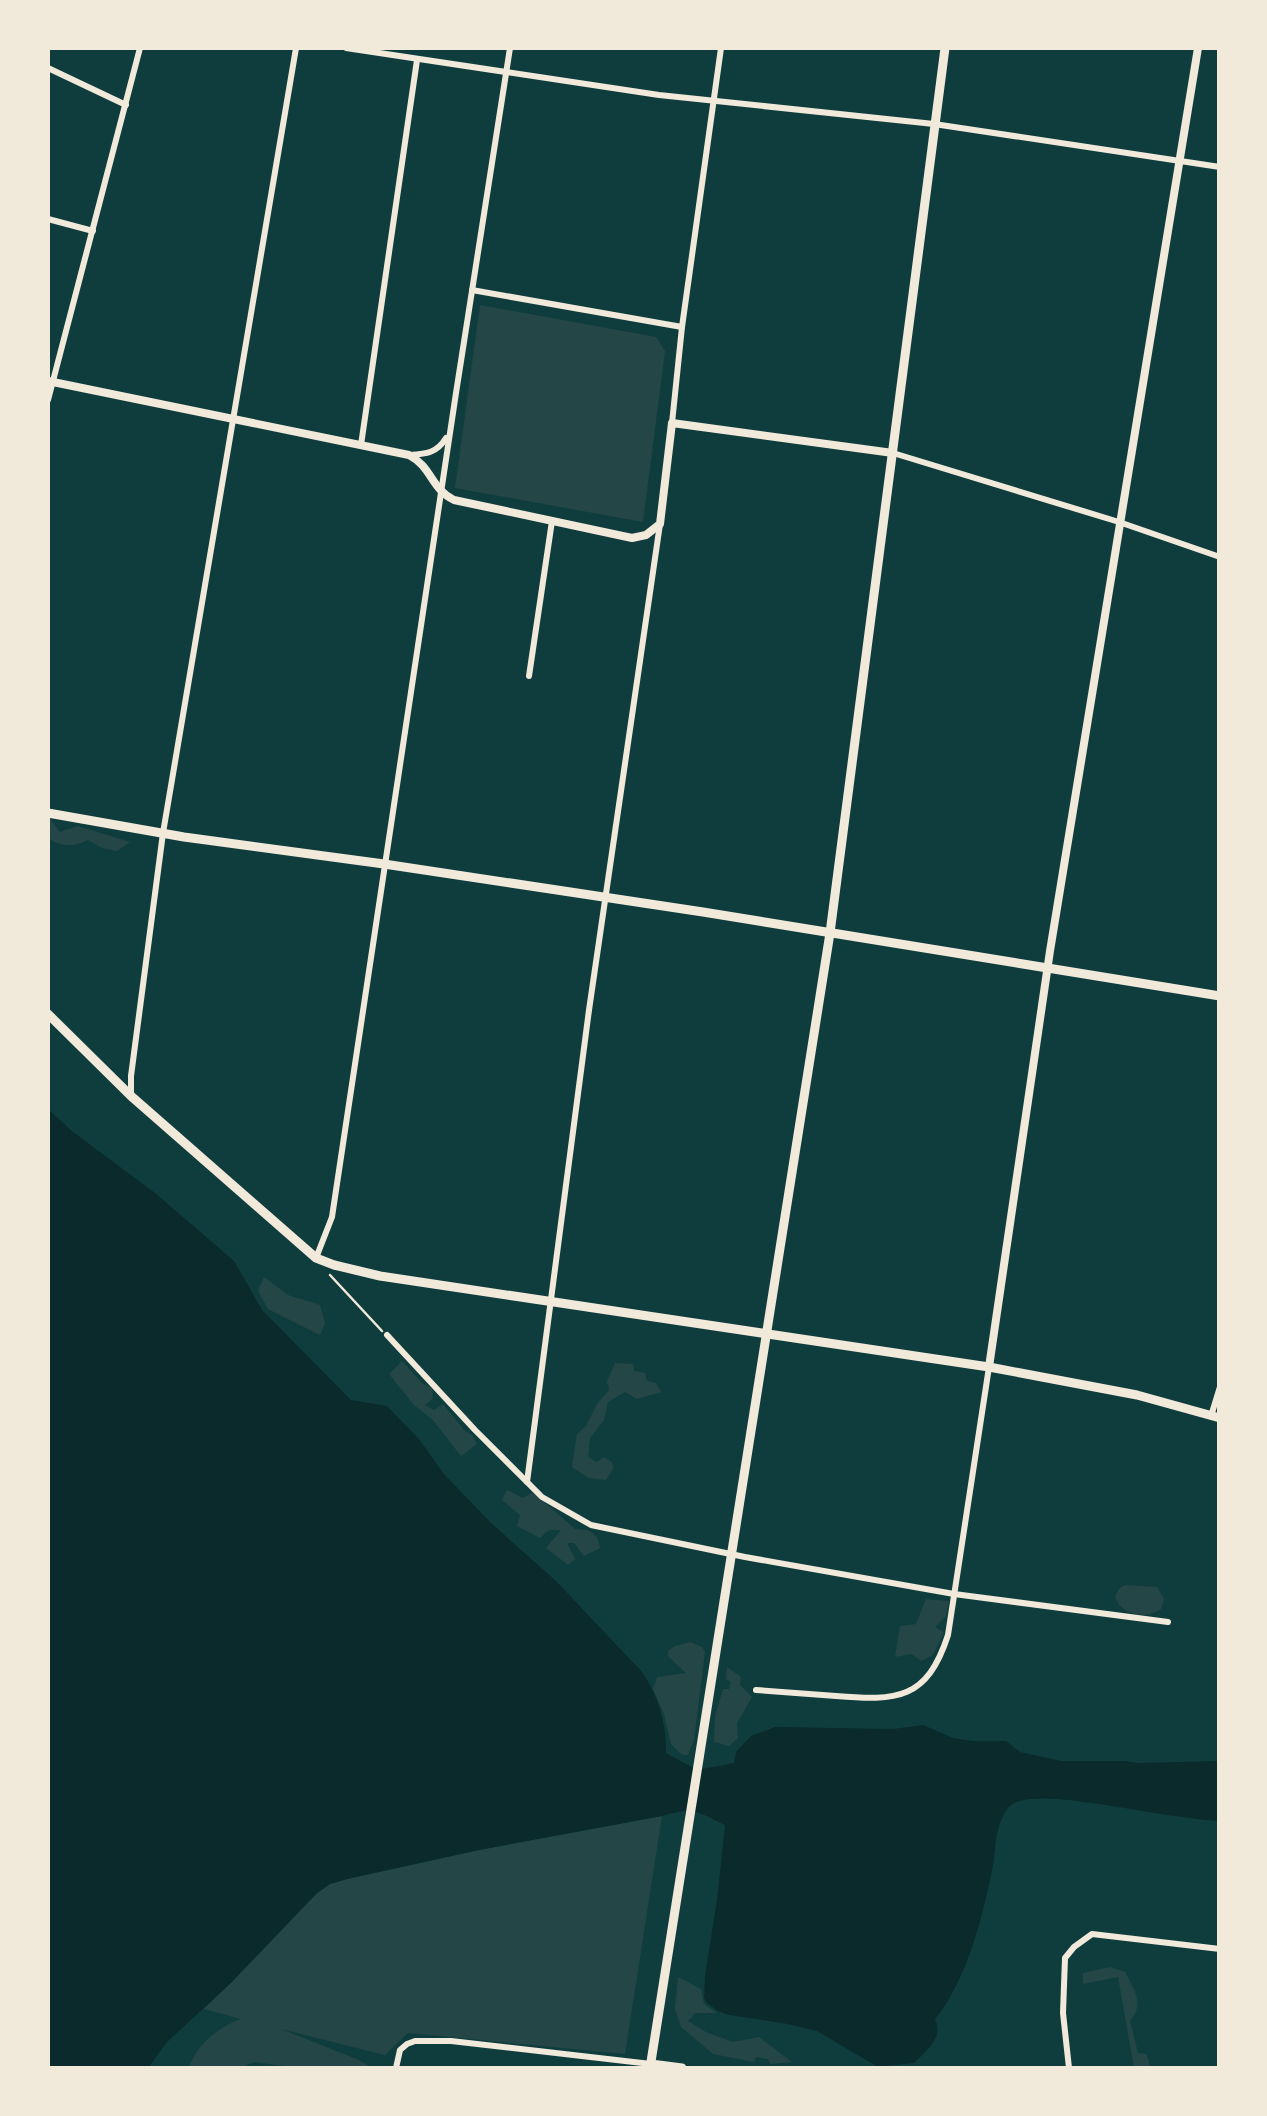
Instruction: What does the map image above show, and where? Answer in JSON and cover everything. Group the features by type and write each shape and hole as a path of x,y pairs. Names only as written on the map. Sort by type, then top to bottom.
{"main road":[{"path":"682,2068 650,2066 830,933 945,48"},
{"path":"48,813 1220,996"},
{"path":"48,1014 131,1096 316,1258 360,1272 989,1368 1137,1395 1215,1417"}],"street":[{"path":"48,400 140,48"},
{"path":"131,1096 163,832 296,48"},
{"path":"346,48 713,101 934,124 1220,167"},
{"path":"316,1258 332,1218 510,48"},
{"path":"527,1482 605,897 660,524 682,327 721,48"},
{"path":"756,1690 876,1700 897,1697 911,1691 932,1669 948,1634 1048,967 1198,48"},
{"path":"361,445 417,60"},
{"path":"48,68 126,104"},
{"path":"48,219 93,231"},
{"path":"472,290 682,327"},
{"path":"50,382 409,455 421,461 440,494 454,500 632,538 646,535 660,524"},
{"path":"672,423 894,453 1220,557"},
{"path":"409,455 440,448 450,433"},
{"path":"530,676 552,521"},
{"path":"387,1335 542,1498 590,1525 954,1594 1168,1622"},
{"path":"1215,1417 1220,1386"},
{"path":"1070,2068 1063,2013 1066,1958 1074,1947 1092,1934 1220,1949"},
{"path":"396,2068 400,2050 415,2041 451,2041 650,2066"}],"path":[{"path":"327,1272 387,1335"}],"shaded area":[{"path":"480,305 656,337 665,351 643,522 455,488"},
{"path":"48,816 60,832 78,826 130,842 117,851 88,840 73,845 57,843 48,838"},
{"path":"48,1109 234,1261 262,1310 351,1400 387,1406 491,1523 556,1581 642,1672 660,1711 666,1753 697,1770 734,1763 736,1752 751,1736 775,1727 893,1729 923,1725 953,1738 1006,1741 1020,1752 1061,1761 1219,1761 1219,1821 1056,1799 1026,1799 1010,1806 999,1826 988,1890 971,1949 956,1987 935,2019 935,2038 914,2063 878,2067 817,2031 729,2015 707,2003 705,1976 725,1825 689,1811 479,1850 330,1884 167,2042 148,2068 48,2068"},
{"path":"264,1277 288,1295 320,1305 325,1323 320,1335 268,1309 258,1291"},
{"path":"402,1361 423,1384 432,1388 433,1398 425,1405 434,1410 443,1404 477,1444 461,1456 432,1419 414,1405 389,1374"},
{"path":"615,1363 633,1364 634,1371 645,1373 647,1381 656,1383 661,1392 637,1399 625,1392 608,1402 604,1420 590,1438 588,1457 597,1462 604,1457 612,1462 613,1469 606,1480 589,1478 572,1467 577,1434 609,1390 607,1381"},
{"path":"507,1490 523,1498 533,1492 575,1529 588,1530 597,1537 600,1548 584,1556 574,1543 567,1543 575,1559 568,1565 546,1548 561,1530 549,1530 540,1538 517,1526 520,1515 502,1500"},
{"path":"1125,1585 1157,1587 1164,1599 1161,1609 1142,1615 1128,1612 1115,1597"},
{"path":"926,1599 949,1601 946,1616 935,1627 944,1632 933,1655 921,1661 912,1654 895,1657 900,1626 916,1624"},
{"path":"690,1642 705,1652 694,1740 688,1755 682,1755 671,1744 653,1689 657,1677 686,1673 668,1656 668,1651"},
{"path":"727,1667 741,1677 740,1685 752,1697 737,1723 738,1738 729,1746 714,1742 715,1716 723,1689 729,1689 731,1682 726,1679"},
{"path":"662,1816 625,2054 408,2033 385,2055 281,2029 372,2068 299,2068 254,2062 240,2068 189,2068 209,2038 241,2019 204,2009 330,1884 479,1850"},
{"path":"1110,1967 1125,1972 1134,1990 1137,2009 1130,2021 1138,2053 1146,2054 1149,2068 1134,2068 1118,1977 1083,1984 1083,1973"},
{"path":"678,1977 701,1989 704,2004 717,2013 695,2013 688,2021 733,2042 759,2037 792,2062 770,2064 768,2059 756,2057 754,2062 713,2054 681,2027 675,2009"}]}
